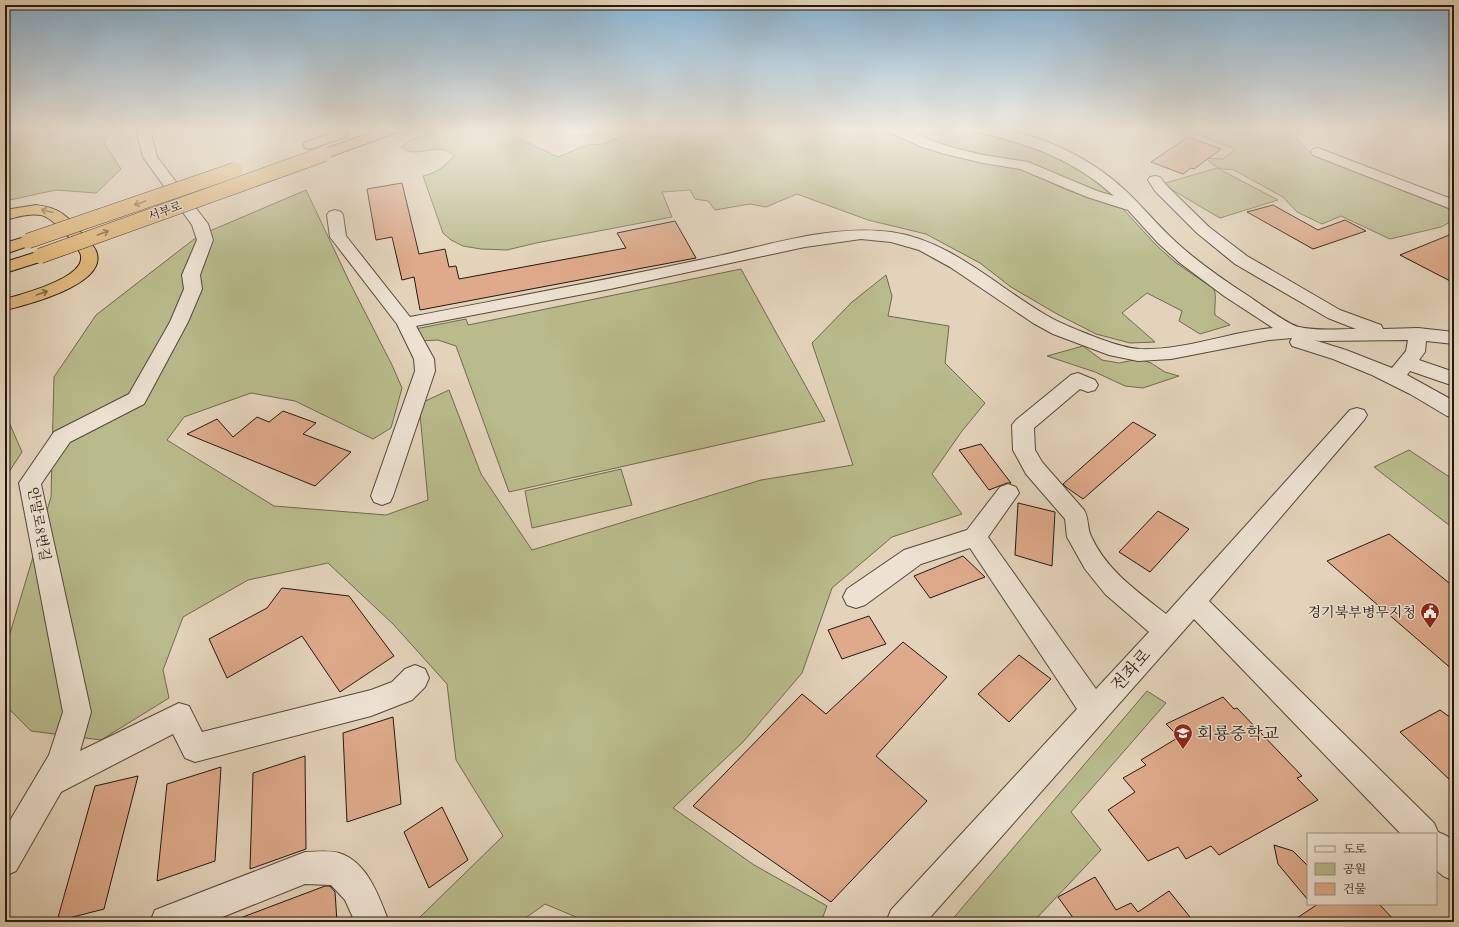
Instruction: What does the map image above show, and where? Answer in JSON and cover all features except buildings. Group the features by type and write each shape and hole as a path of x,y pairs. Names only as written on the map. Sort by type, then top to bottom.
{"highway":[{"name":"서부로","path":"5,249 229,172"},
{"name":"서부로","path":"5,268 273,172"},
{"path":"5,215 20,211 39,209 55,213 89,253 91,258 90,264 86,270 68,282 5,305"}],"street":[{"name":"안말로8번길","path":"5,860 62,762 77,712 30,483 62,437 137,399 179,322 194,289 191,275 205,240 200,224 160,172"},
{"path":"1040,172 1092,194 1133,207"},
{"path":"1092,172 1100,177 1133,207 1170,246 1250,306 1293,332"},
{"path":"1371,172 1454,204"},
{"path":"1155,180 1160,188 1203,230 1241,260 1334,314 1390,334"},
{"path":"335,215 338,237 405,323 424,359 425,371 382,496"},
{"path":"405,323 617,283 805,242 861,234 892,237 925,247 956,262 1039,319 1060,330 1109,349 1138,355 1171,353 1268,334 1293,332 1320,335 1418,334 1454,338"},
{"path":"1268,334 1401,370 1454,379"},
{"path":"1401,370 1415,352 1418,334"},
{"path":"1401,370 1432,396 1454,411"},
{"path":"1088,385 1078,380 1022,425 1024,450 1034,468 1076,516 1079,537 1094,562 1114,587 1167,630"},
{"name":"전좌로","path":"903,922 1193,601 1357,415"},
{"path":"856,597 913,557 975,537 1008,494"},
{"path":"975,537 1094,710"},
{"path":"1193,601 1422,833"},
{"path":"51,781 180,716 195,748 371,703 402,691 416,678"},
{"path":"1437,848 1454,865"},
{"path":"167,922 305,868 338,869 357,888 372,922"}],"green space":[{"path":"5,172 118,172 96,193 56,190 5,201"},
{"path":"1031,172 1064,189 1123,209 1157,246 1175,262 1214,289 1215,315 1230,325 1200,334 1179,321 1182,311 1147,293 1122,313 1155,342 1130,343 1096,334 1057,314 1011,287 980,263 926,234 868,220 797,194 766,207 750,204 715,210 708,201 695,199 690,190 662,192 672,217 507,250 481,249 463,246 451,240 443,233 423,176 432,173"},
{"path":"1051,172 1082,172 1101,186 1114,198"},
{"path":"1202,172 1225,172 1278,200 1220,218 1162,184"},
{"path":"1238,172 1357,172 1454,211 1454,220 1441,227 1390,239 1341,216 1322,224 1297,212 1283,197"},
{"path":"306,190 402,388 391,428 373,439 295,401 251,393 184,417 167,440 274,506 386,515 428,500 419,404 449,390 481,474 532,550 761,480 853,465 812,343 852,302 886,275 892,296 888,316 949,326 945,363 985,403 962,431 932,474 962,514 892,537 832,588 802,673 743,742 673,808 754,865 827,906 821,922 588,922 545,904 520,922 423,922 420,917 503,836 456,760 447,684 393,624 328,563 248,580 183,617 163,670 169,698 101,740 31,731 5,705 5,650 51,497 54,377 96,315 198,236"},
{"path":"741,269 825,421 509,492 456,346 438,340 418,341 415,329 466,319 468,325"},
{"path":"1083,346 1102,360 1119,363 1139,359 1151,363 1165,372 1179,376 1143,388 1125,386 1095,372 1047,356"},
{"path":"5,413 22,452 5,478"},
{"path":"1409,450 1454,480 1454,529 1374,467"},
{"path":"621,469 632,505 532,528 525,491"},
{"path":"1147,691 1166,703 1071,812 1101,850 1033,922 950,922"}],"place":[{"name":"경기북부병무지청","path":"1430,629"},
{"name":"회룡중학교","path":"1183,750"}]}
